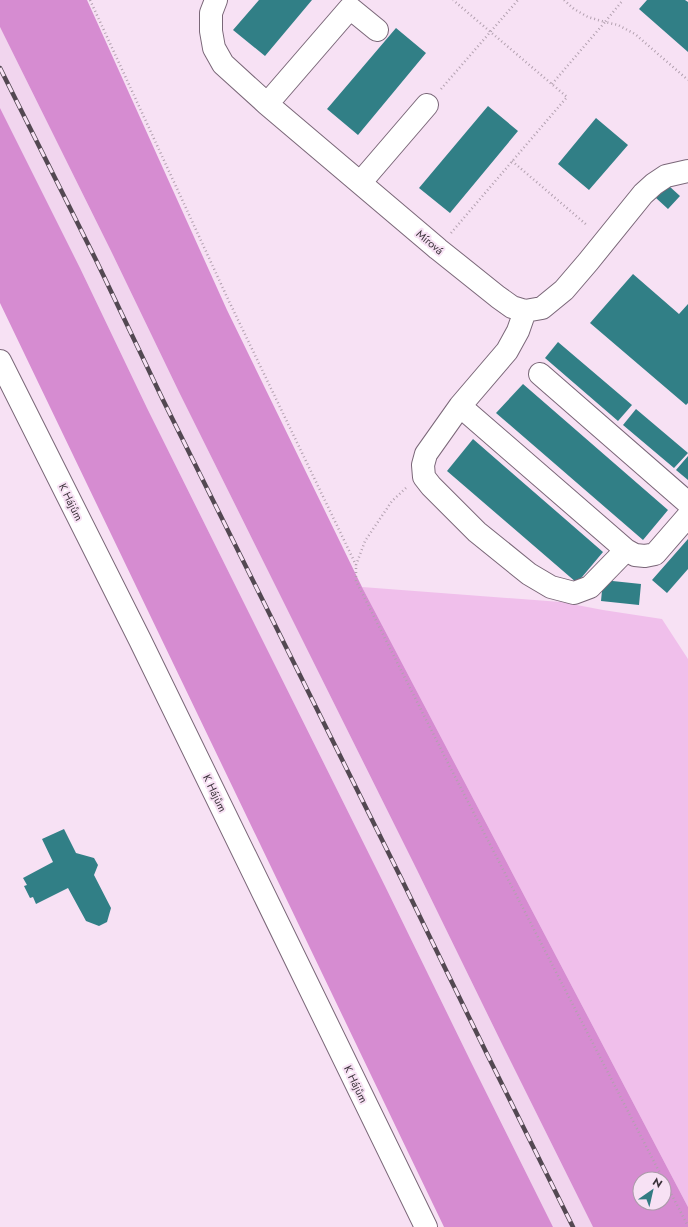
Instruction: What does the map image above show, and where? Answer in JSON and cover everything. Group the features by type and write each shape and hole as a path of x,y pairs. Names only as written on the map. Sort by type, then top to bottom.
{"street":[{"name":"Mírová","path":"216,0 211,14 211,31 214,48 223,64 267,104 438,249 498,298 512,307 525,311"},
{"path":"267,104 350,8 376,30"},
{"path":"360,183 427,104"},
{"path":"626,550 590,587 574,593 551,588 529,574 477,532 431,486 424,477 423,465 426,454 460,406 507,351 518,331 525,311 542,308 564,290 643,194 654,184 666,176 688,172"},
{"name":"K Hájům","path":"0,361 140,640 426,1227"},
{"path":"540,374 688,503"},
{"path":"460,406 626,550 635,555 645,556 655,554 688,516"}],"path":[{"path":"90,0 223,290 356,565"},
{"path":"438,249 567,97 453,0"},
{"path":"427,104 518,0"},
{"path":"564,0 574,9 588,17 618,25 635,34 688,80"},
{"path":"552,84 623,0"},
{"path":"512,161 605,241"},
{"path":"424,477 406,487 392,501 365,540 356,565 356,581 659,1171"},
{"path":"672,1195 688,1226"}],"shaded area":[{"path":"0,0 87,0 227,310 362,587 669,1171 632,1171 632,1211 672,1211 672,1177 688,1207 688,1227 593,1227 179,392 0,27"},
{"path":"0,27 179,392 593,1227 553,1227 147,408 80,268 0,108"},
{"path":"0,108 553,1227 444,1227 0,303"},
{"path":"362,587 561,602 662,619 688,659 688,1207 672,1177 672,1171 669,1171"}],"building":[{"path":"259,0 312,0 265,56 233,30"},
{"path":"647,0 685,0 688,2 688,52 639,9"},
{"path":"396,28 426,53 358,135 327,109"},
{"path":"488,106 518,131 450,213 419,188"},
{"path":"596,118 628,145 589,190 558,164"},
{"path":"669,186 680,196 668,209 656,198"},
{"path":"633,274 679,314 688,304 688,403 686,405 590,323"},
{"path":"558,342 632,405 618,421 545,358"},
{"path":"523,384 668,510 643,540 496,413"},
{"path":"636,409 688,453 674,468 623,425"},
{"path":"473,439 603,552 577,583 447,471"},
{"path":"688,456 688,480 676,470"},
{"path":"688,539 688,569 667,593 652,580"},
{"path":"603,580 641,584 639,605 601,601"},
{"path":"64,829 76,853 94,858 98,865 94,875 111,908 107,922 99,926 86,921 68,888 36,904 33,897 30,898 24,886 27,885 23,878 53,862 42,839"}],"railway":[{"path":"0,68 573,1227"}]}
